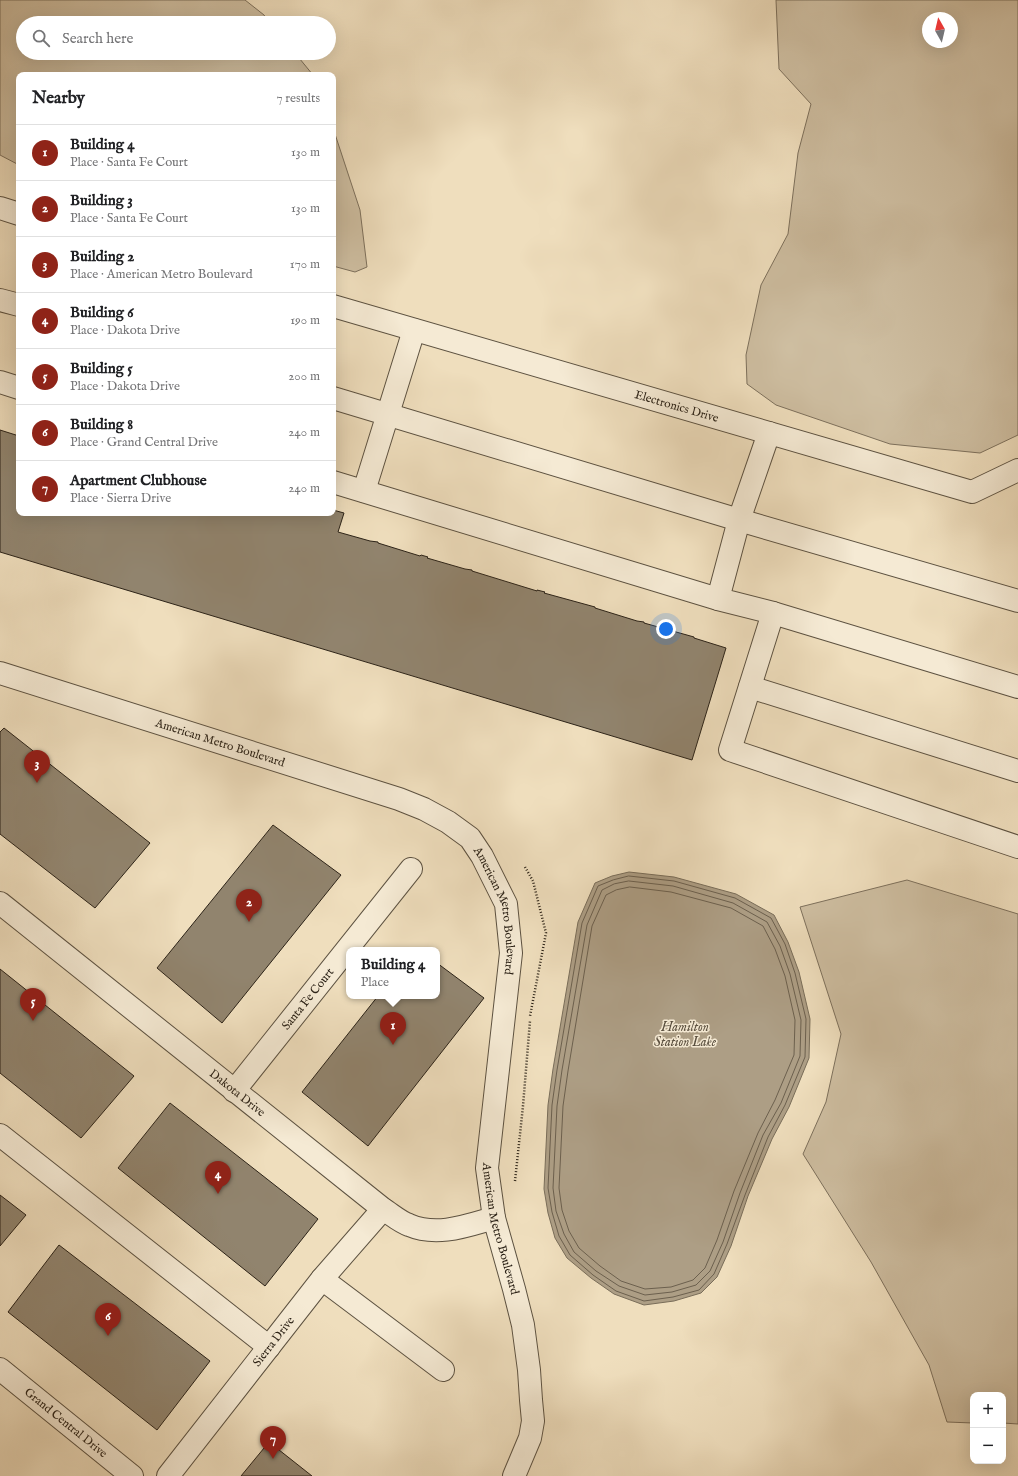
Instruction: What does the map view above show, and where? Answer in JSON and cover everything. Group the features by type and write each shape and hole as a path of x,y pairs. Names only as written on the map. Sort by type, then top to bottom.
{"street":[{"path":"0,208 16,213"},
{"path":"0,300 16,304"},
{"name":"Electronics Drive","path":"336,307 972,492 1018,470"},
{"path":"364,491 414,330"},
{"path":"0,382 16,387"},
{"path":"336,399 739,520 1018,601"},
{"path":"718,599 739,520 769,433"},
{"path":"336,483 718,599 774,613 1018,687"},
{"path":"774,613 730,750 1018,847"},
{"name":"American Metro Boulevard","path":"0,673 399,799 448,822 470,838 482,856 506,904 511,953 487,1168 494,1218 523,1325 529,1370 533,1421 530,1438 514,1476"},
{"path":"750,687 1018,771"},
{"name":"Santa Fe Court","path":"349,947 411,869"},
{"name":"Dakota Drive","path":"0,903 383,1209 409,1225 434,1231 457,1229 494,1218"},
{"name":"Santa Fe Court","path":"234,1091 346,951"},
{"path":"0,1135 269,1347"},
{"name":"Sierra Drive","path":"168,1476 322,1279 383,1209"},
{"path":"322,1279 443,1370"},
{"name":"Grand Central Drive","path":"0,1369 132,1476"}],"path":[{"path":"514,1189 523,1106 530,1018 546,933 533,881 525,867"}],"shaded area":[{"path":"0,0 245,0 265,16 16,16 16,60 301,60 311,72 16,72 16,163 0,155"},
{"path":"776,0 1018,0 1018,435 980,453 890,444 776,405 747,384 746,355 761,285 788,234 798,153 811,104 779,69"},
{"path":"336,137 360,210 367,267 355,272 336,267"},
{"path":"907,880 1018,914 1018,1424 1006,1423 1006,1392 970,1392 970,1423 947,1422 929,1365 871,1262 803,1154 826,1102 841,1034 800,907"}],"water":[{"name":"Hamilton Station Lake","path":"629,872 674,877 736,894 774,915 788,942 799,972 810,1019 809,1058 789,1107 772,1139 748,1196 731,1246 717,1277 701,1293 674,1301 644,1305 614,1294 591,1278 567,1258 555,1238 548,1213 544,1189 548,1105 578,922 595,883 612,876"}],"building":[{"path":"0,430 16,435 16,516 336,516 336,511 344,513 338,532 378,542 420,556 421,555 472,570 726,648 692,760 0,552"},
{"path":"4,728 150,843 95,908 0,834 0,732"},
{"path":"273,825 341,875 222,1023 157,968"},
{"path":"440,965 484,998 368,1146 302,1092 376,999 440,999"},
{"path":"0,969 134,1076 81,1138 0,1073"},
{"path":"170,1103 318,1219 265,1286 118,1168"},
{"path":"0,1195 26,1215 0,1246"},
{"path":"59,1245 210,1361 157,1430 8,1312"},
{"path":"269,1442 312,1476 241,1476"}],"place":[{"name":"Building 2","path":"37,783"},
{"name":"Building 3","path":"249,922"},
{"name":"Building 5","path":"33,1021"},
{"name":"Building 4","path":"393,1045"},
{"name":"Building 6","path":"218,1194"},
{"name":"Building 8","path":"108,1336"},
{"name":"Apartment Clubhouse","path":"273,1459"}]}
